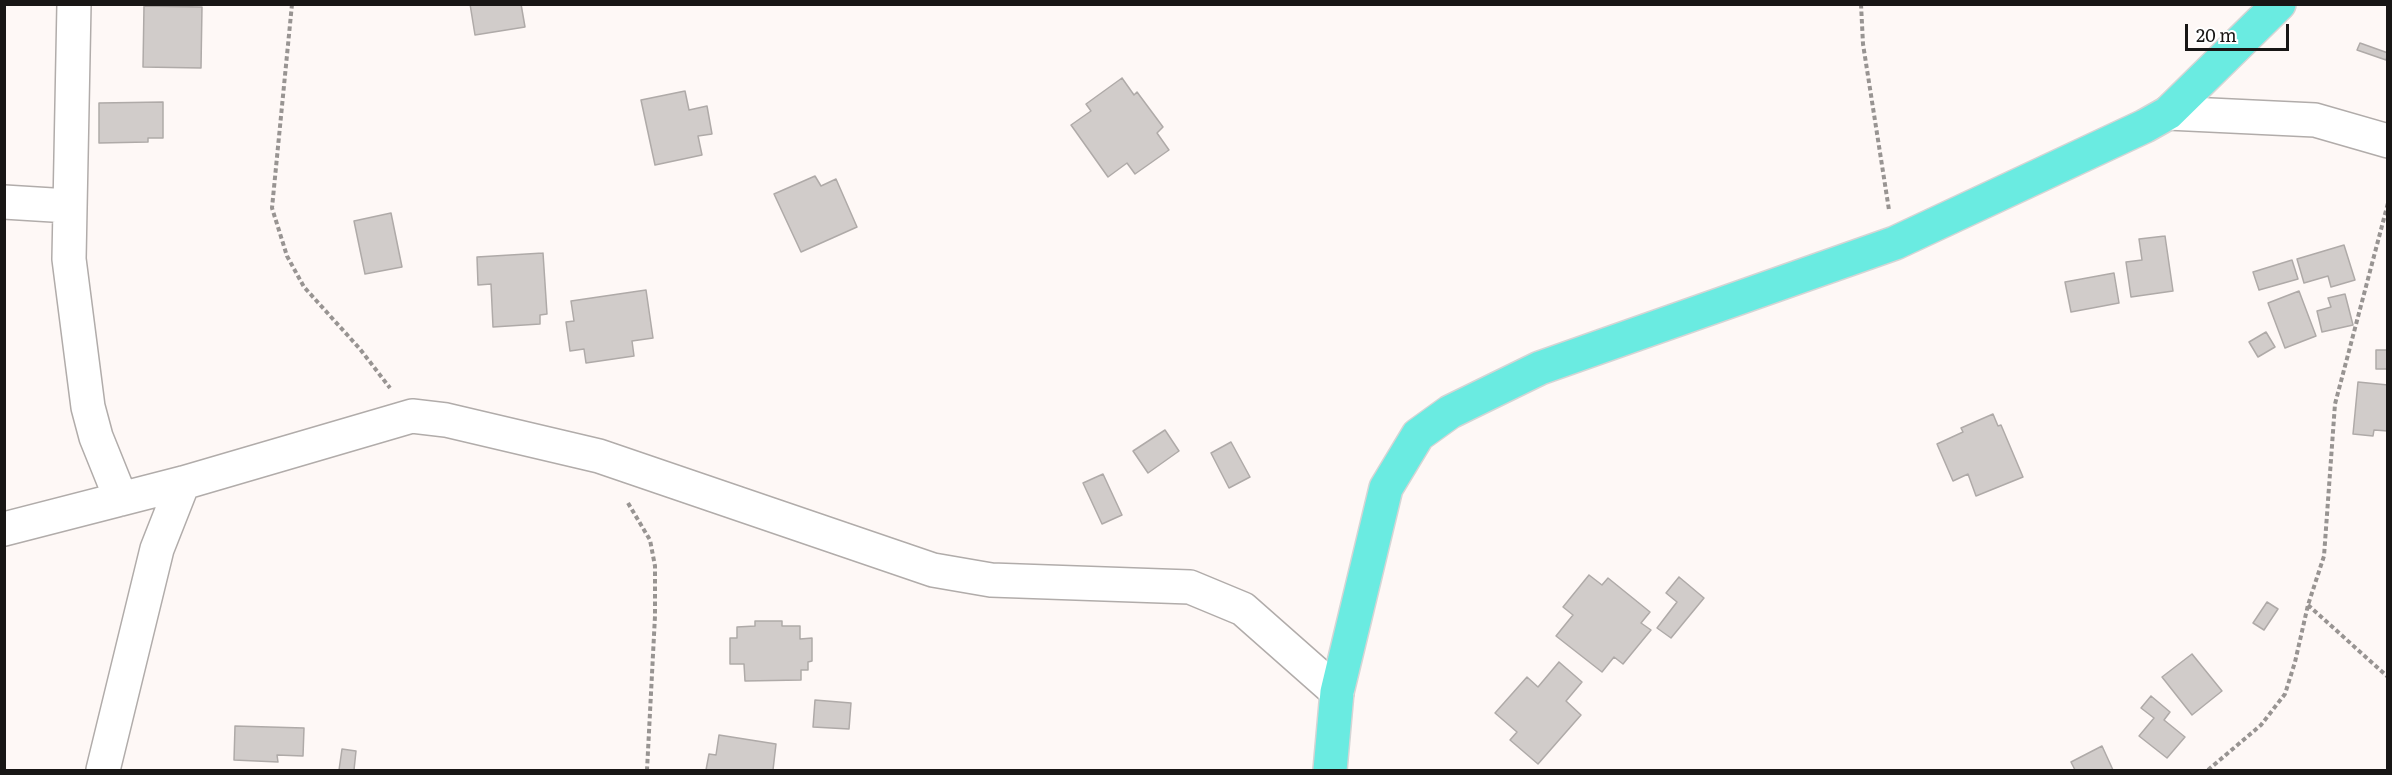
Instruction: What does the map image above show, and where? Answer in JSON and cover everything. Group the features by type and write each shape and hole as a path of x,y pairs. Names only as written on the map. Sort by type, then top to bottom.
{"main road":[{"path":"1330,771 1337,692 1386,488 1418,435 1449,412 1540,368 1895,243 2145,126 2168,113 2279,4"}],"street":[{"path":"74,4 69,259 88,407 96,437 121,500"},
{"path":"2168,113 2315,120 2388,141"},
{"path":"4,202 69,206"},
{"path":"4,530 183,483 412,416 446,420 599,456 933,570 991,580 1190,588 1243,609 1337,692"},
{"path":"103,771 157,549 183,483"}],"path":[{"path":"292,4 272,208 287,256 304,287 360,349 412,416"},
{"path":"1862,4 1863,44 1895,243"},
{"path":"2208,771 2261,725 2285,694 2308,604 2324,556 2336,404 2388,203"},
{"path":"599,456 650,540 655,566 655,616 647,771"},
{"path":"2308,604 2388,677"}],"building":[{"path":"470,4 521,4 525,27 475,35"},
{"path":"144,6 202,7 201,68 143,67"},
{"path":"2360,43 2388,53 2386,60 2357,50"},
{"path":"1122,78 1134,95 1137,92 1163,127 1157,133 1169,150 1135,174 1127,163 1108,177 1071,125 1091,111 1086,104"},
{"path":"685,91 689,110 707,106 712,134 698,136 702,155 655,165 641,100"},
{"path":"163,102 163,138 148,138 148,142 99,143 99,103"},
{"path":"815,176 821,186 836,179 857,227 801,252 774,194"},
{"path":"391,213 402,267 365,274 354,221"},
{"path":"2165,236 2173,291 2131,297 2126,262 2142,260 2139,239"},
{"path":"2344,245 2355,280 2331,287 2328,276 2304,283 2297,259"},
{"path":"543,253 547,314 540,315 540,324 493,327 491,284 478,285 477,257"},
{"path":"2292,260 2298,279 2259,290 2253,272"},
{"path":"2114,273 2119,303 2071,312 2065,282"},
{"path":"646,290 653,338 632,341 634,356 586,363 584,349 570,351 566,322 574,321 571,301"},
{"path":"2299,291 2316,336 2285,348 2268,303"},
{"path":"2345,294 2353,325 2322,332 2317,311 2331,307 2328,298"},
{"path":"2266,332 2275,347 2258,357 2249,342"},
{"path":"2376,350 2388,350 2388,369 2376,369"},
{"path":"2358,382 2388,385 2388,431 2374,430 2373,436 2353,434"},
{"path":"1993,414 1998,426 2001,425 2023,477 1976,496 1968,474 1953,481 1937,444 1963,432 1961,428"},
{"path":"1165,430 1179,451 1148,473 1133,451"},
{"path":"1231,442 1250,477 1229,488 1211,453"},
{"path":"1103,474 1122,515 1102,524 1083,483"},
{"path":"1589,575 1602,585 1608,578 1650,612 1641,623 1651,630 1623,664 1614,657 1602,672 1556,636 1573,615 1563,607"},
{"path":"1679,577 1704,598 1671,638 1657,628 1677,602 1666,593"},
{"path":"2267,602 2278,609 2264,630 2253,623"},
{"path":"755,621 782,621 782,626 800,626 800,639 812,638 812,661 808,662 808,670 801,670 801,680 745,681 744,664 730,664 730,638 737,638 737,627 755,626"},
{"path":"2192,654 2222,691 2192,715 2162,677"},
{"path":"1559,662 1582,682 1566,701 1581,715 1538,764 1510,740 1517,732 1495,713 1527,677 1538,687"},
{"path":"2151,696 2170,712 2164,720 2185,737 2167,758 2139,736 2154,718 2141,708"},
{"path":"815,700 851,703 849,729 813,727"},
{"path":"235,726 304,728 303,756 277,755 278,762 234,760"},
{"path":"719,735 776,744 773,770 706,770 709,754 716,755"},
{"path":"2102,746 2113,770 2075,770 2071,762"},
{"path":"342,749 356,751 354,770 339,770"}]}
